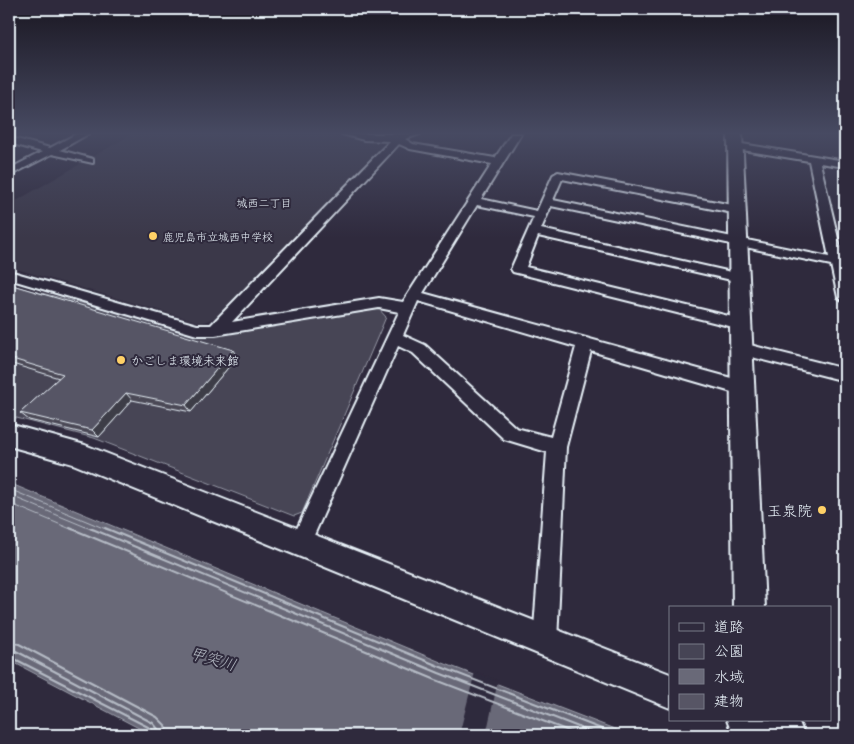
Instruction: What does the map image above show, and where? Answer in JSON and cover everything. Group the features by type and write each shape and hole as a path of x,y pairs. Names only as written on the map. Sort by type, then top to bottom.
{"street":[{"path":"215,330 364,169"},
{"path":"300,544 410,301 494,169"},
{"path":"737,169 750,606"},
{"path":"817,169 841,263 845,297"},
{"path":"738,210 558,175 518,269 741,324"},
{"path":"475,201 541,215"},
{"path":"547,202 841,263"},
{"path":"534,231 740,278"},
{"path":"9,275 197,330 215,330 378,303 410,301 585,344 742,388"},
{"path":"393,337 419,349 510,434 557,447"},
{"path":"545,642 557,447 585,344"},
{"path":"742,349 845,376"},
{"path":"9,435 76,453 669,691"},
{"path":"753,722 786,735"}],"shaded area":[{"name":"鹿児島市立城西中学校","path":"72,169 363,169 219,316 202,323 9,267 9,205"}],"green space":[{"path":"9,285 215,336 378,308 386,317 302,513 294,516 94,438 9,416"}],"water":[{"name":"甲突川","path":"9,483 443,663 630,735 152,735 9,660"}],"pier":[{"path":"475,672 498,681 486,735 459,735"}],"building":[{"name":"かごしま環境未来館","path":"9,284 233,350 186,405 126,393 92,430 20,413 63,374 9,358"}],"place":[{"name":"鹿児島市立城西中学校","path":"153,236"},
{"name":"かごしま環境未来館","path":"121,360"},
{"name":"玉泉院","path":"822,510"}],"district":[{"name":"城西二丁目","path":"264,202"}]}
